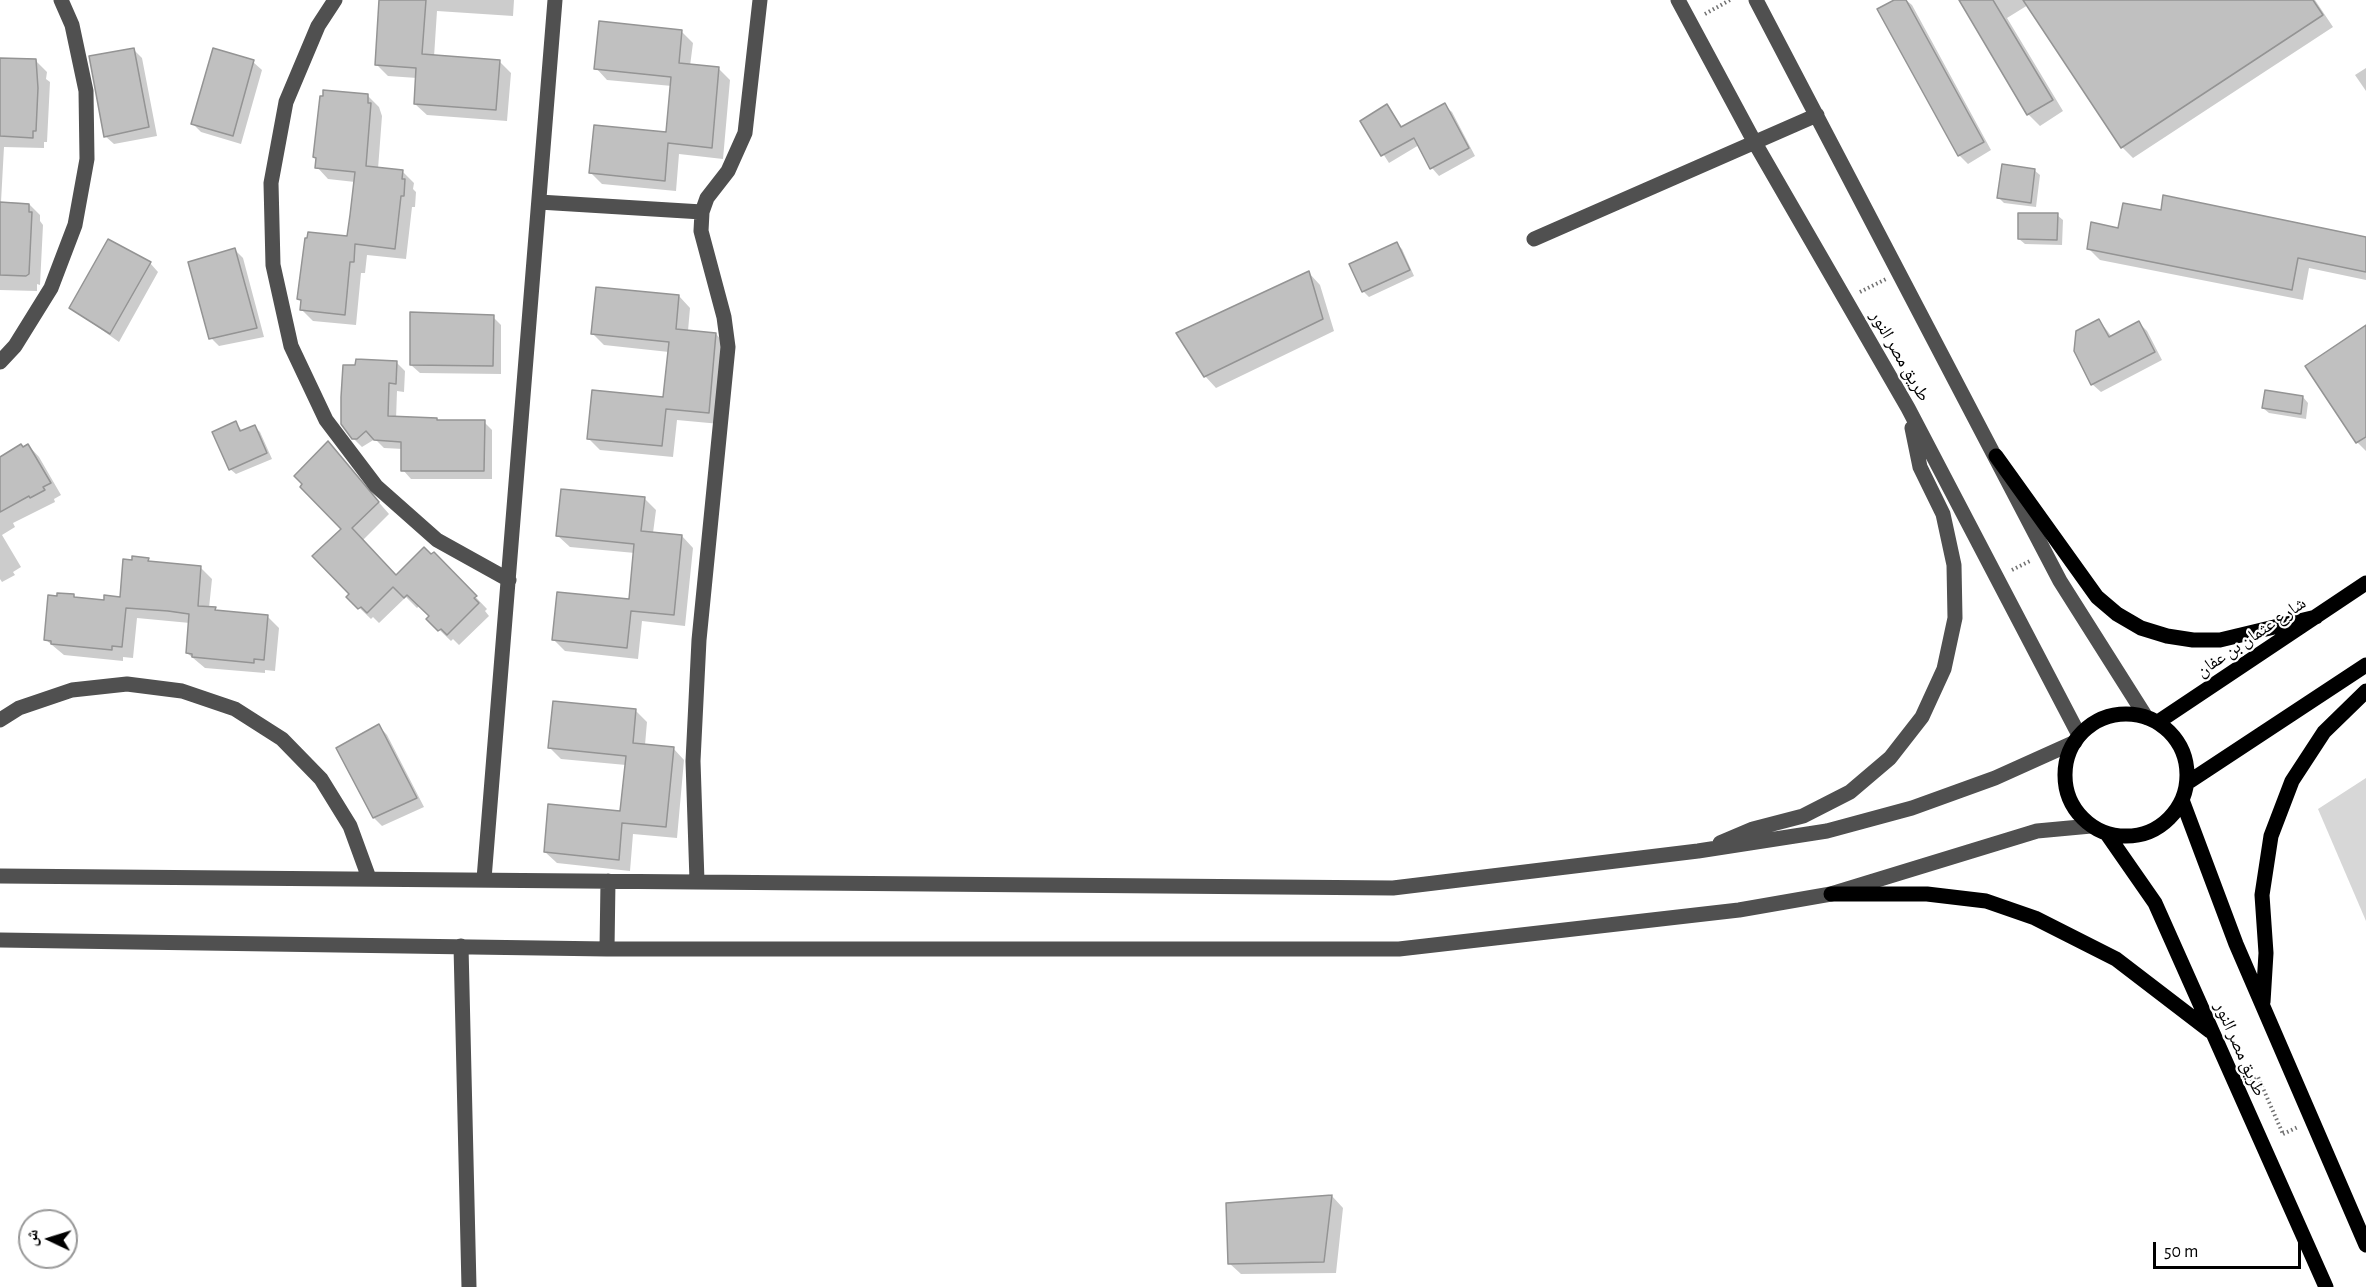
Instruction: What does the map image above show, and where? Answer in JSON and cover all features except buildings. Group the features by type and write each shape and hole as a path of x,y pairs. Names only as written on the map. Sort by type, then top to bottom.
{"main road":[{"path":"1996,456 2097,597 2117,614 2141,627 2184,639 2220,640 2316,617"},
{"name":"شارع عثمان بن عفان","path":"2152,719 2316,617 2366,583"},
{"path":"2187,783 2366,665"},
{"path":"2263,1008 2266,953 2262,895 2271,836 2292,781 2324,732 2366,691"},
{"path":"2131,714 2152,719 2171,734 2181,748 2187,765 2187,783 2182,800 2173,815 2159,827 2143,835 2125,837 2107,834 2091,826 2077,813 2068,796 2065,778 2067,759 2077,739 2103,718 2131,714"},
{"name":"طريق مصر النور","path":"2182,800 2236,944 2366,1245"},
{"name":"طريق مصر النور","path":"2107,834 2155,903 2210,1031 2326,1287"},
{"path":"1830,894 1927,894 1986,901 2035,918 2116,959 2210,1031"}],"street":[{"path":"0,362 15,346 51,288 75,225 87,159 86,91 72,25 61,0"},
{"path":"335,0 318,26 286,102 271,183 273,265 291,346 326,420 376,486 437,540 509,580"},
{"path":"484,879 555,0"},
{"path":"697,881 693,761 699,640 728,347 724,317 702,231 702,212 707,198 728,171 745,133 760,0"},
{"name":"طريق مصر النور","path":"1678,0 1755,143 1908,408 1997,578 2077,739"},
{"name":"طريق مصر النور","path":"1756,0 2060,581 2152,719"},
{"path":"1534,238 1817,115"},
{"path":"539,202 702,212"},
{"path":"1698,851 1753,829 1803,816 1850,792 1890,758 1922,717 1944,669 1955,618 1954,565 1943,514 1920,467 1908,408"},
{"path":"0,720 19,708 72,690 127,684 182,691 235,710 282,739 321,779 350,826 369,878"},
{"path":"0,876 1393,888 1698,851 1827,831 1912,808 1995,778 2077,739"},
{"path":"0,940 606,949 1399,949 1739,910 1830,894 2037,831 2091,826"},
{"path":"606,949 608,881"},
{"path":"461,946 469,1287"}],"path":[{"path":"1690,21 1731,0"},
{"path":"1845,300 1900,272"},
{"path":"1997,578 2046,553"},
{"path":"2235,1086 2258,1077 2283,1134"},
{"path":"2261,1145 2312,1120"}],"shaded area":[{"path":"2366,778 2366,921 2318,809"}]}
